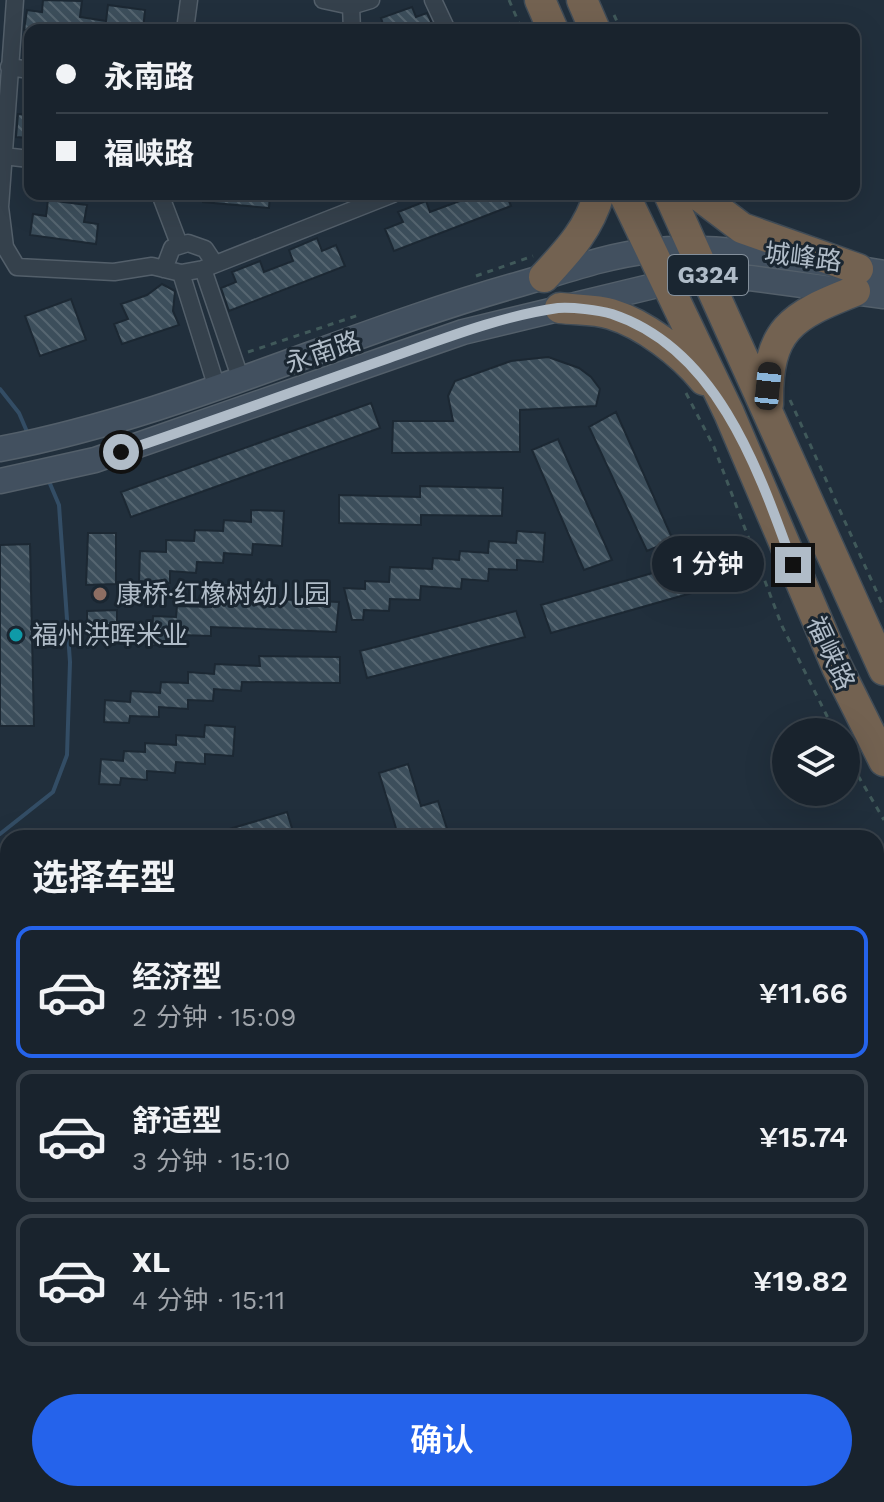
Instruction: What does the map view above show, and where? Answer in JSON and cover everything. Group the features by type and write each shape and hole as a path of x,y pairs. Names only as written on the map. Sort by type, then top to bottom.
{"highway":[{"path":"540,0 550,24"},
{"path":"582,0 592,24"},
{"path":"543,264 584,231 597,200"},
{"name":"福峡路","path":"627,200 729,413 820,629 884,761"},
{"name":"福峡路","path":"672,200 695,251 778,402 781,443 884,670"},
{"path":"705,200 742,228 870,282"},
{"path":"778,402 771,357 790,321 808,309 870,282"},
{"path":"560,308 609,313 635,324 675,352 700,375 729,413"},
{"path":"749,458 781,443"}],"main road":[{"name":"城峰路","path":"6,448 47,440 216,385 237,367 453,302 543,264 651,250 695,251 870,282"},
{"name":"城峰路","path":"666,283 807,273"},
{"name":"永南路","path":"0,481 64,469 463,332 666,283"}],"street":[{"path":"15,0 3,156 2,234 17,267 114,272 137,266 173,271 209,267 378,200"},
{"path":"186,24 189,0"},
{"path":"323,0 351,6 371,0"},
{"path":"433,0 444,24"},
{"path":"351,6 352,24"},
{"path":"9,67 24,69"},
{"path":"3,156 24,158"},
{"path":"162,200 179,244"},
{"path":"216,385 173,271 169,254 179,244 198,245 210,254 209,267 237,367"}],"path":[{"path":"509,0 519,24"},
{"path":"469,278 543,264"},
{"path":"237,367 363,314"},
{"path":"683,389 714,447 782,626 828,718"},
{"path":"778,402 884,608"},
{"path":"860,779 884,820"}],"building":[{"path":"43,0 82,1 80,17 106,21 108,5 145,10 144,24 25,24 27,10 42,12"},
{"path":"412,7 416,17 427,13 432,24 383,24 381,18"},
{"path":"18,114 24,114 24,138 16,137"},
{"path":"48,200 87,205 84,222 98,224 96,244 30,235 33,214 46,216"},
{"path":"203,200 270,200 269,208"},
{"path":"508,200 511,206 394,251 385,229 403,222 398,212 426,201 430,212 460,201"},
{"path":"317,238 322,251 336,245 345,266 229,311 221,288 236,282 232,272 260,261 264,272 293,261 289,250"},
{"path":"162,284 175,291 173,311 179,325 122,344 114,324 128,319 121,304 147,295"},
{"path":"71,299 86,340 40,356 25,316"},
{"path":"548,357 579,368 591,377 600,389 596,406 520,410 520,452 392,453 393,421 453,421 448,396 455,381 511,361"},
{"path":"371,403 380,428 131,517 121,492"},
{"path":"616,412 673,540 647,551 589,427"},
{"path":"558,439 612,560 584,570 532,450"},
{"path":"420,486 503,488 502,516 421,515 421,525 339,523 339,495 420,497"},
{"path":"251,510 284,511 282,546 253,544 252,555 224,553 223,563 197,562 196,573 170,571 170,583 139,581 140,551 166,552 166,540 194,541 195,530 223,531 224,520 251,522"},
{"path":"517,531 545,533 543,562 517,560 517,570 489,569 488,581 462,579 461,589 421,586 420,600 390,599 389,611 364,610 363,620 352,620 344,588 365,589 365,581 389,582 390,567 432,569 433,558 459,560 460,551 488,553 489,541 516,543"},
{"path":"88,533 116,533 116,584 86,585"},
{"name":"福州洪晖米业","path":"30,544 34,726 0,726 0,545"},
{"path":"684,564 695,592 551,633 541,605"},
{"path":"211,596 339,602 336,632 211,627 211,636 181,635 181,646 152,645 153,616 176,617 177,606 211,607"},
{"path":"117,610 117,625 87,625 87,611"},
{"path":"516,611 525,637 367,678 360,651"},
{"path":"259,656 340,657 340,683 242,682 241,691 214,689 213,701 188,700 188,709 159,707 159,717 130,716 129,723 104,722 105,700 130,702 131,691 160,693 161,682 188,683 188,672 214,674 215,664 260,666"},
{"path":"205,725 235,727 233,756 205,754 205,764 176,762 175,773 147,771 147,780 121,778 120,785 99,784 101,759 123,761 124,751 145,752 145,743 176,745 176,735 204,737"},
{"path":"408,764 421,806 438,801 447,830 397,830 379,773"},
{"path":"287,812 293,830 226,830"}],"waterway":[{"path":"0,389 19,413 28,434"},
{"path":"5,830 53,792 67,755 70,662 59,505 48,479"}],"place":[{"name":"康桥·红橡树幼儿园","path":"100,594"},
{"name":"福州洪晖米业","path":"16,635"}],"route":[{"path":"121,452 463,332 560,308 609,313 635,324 675,352 700,375 729,413 793,565"}]}
